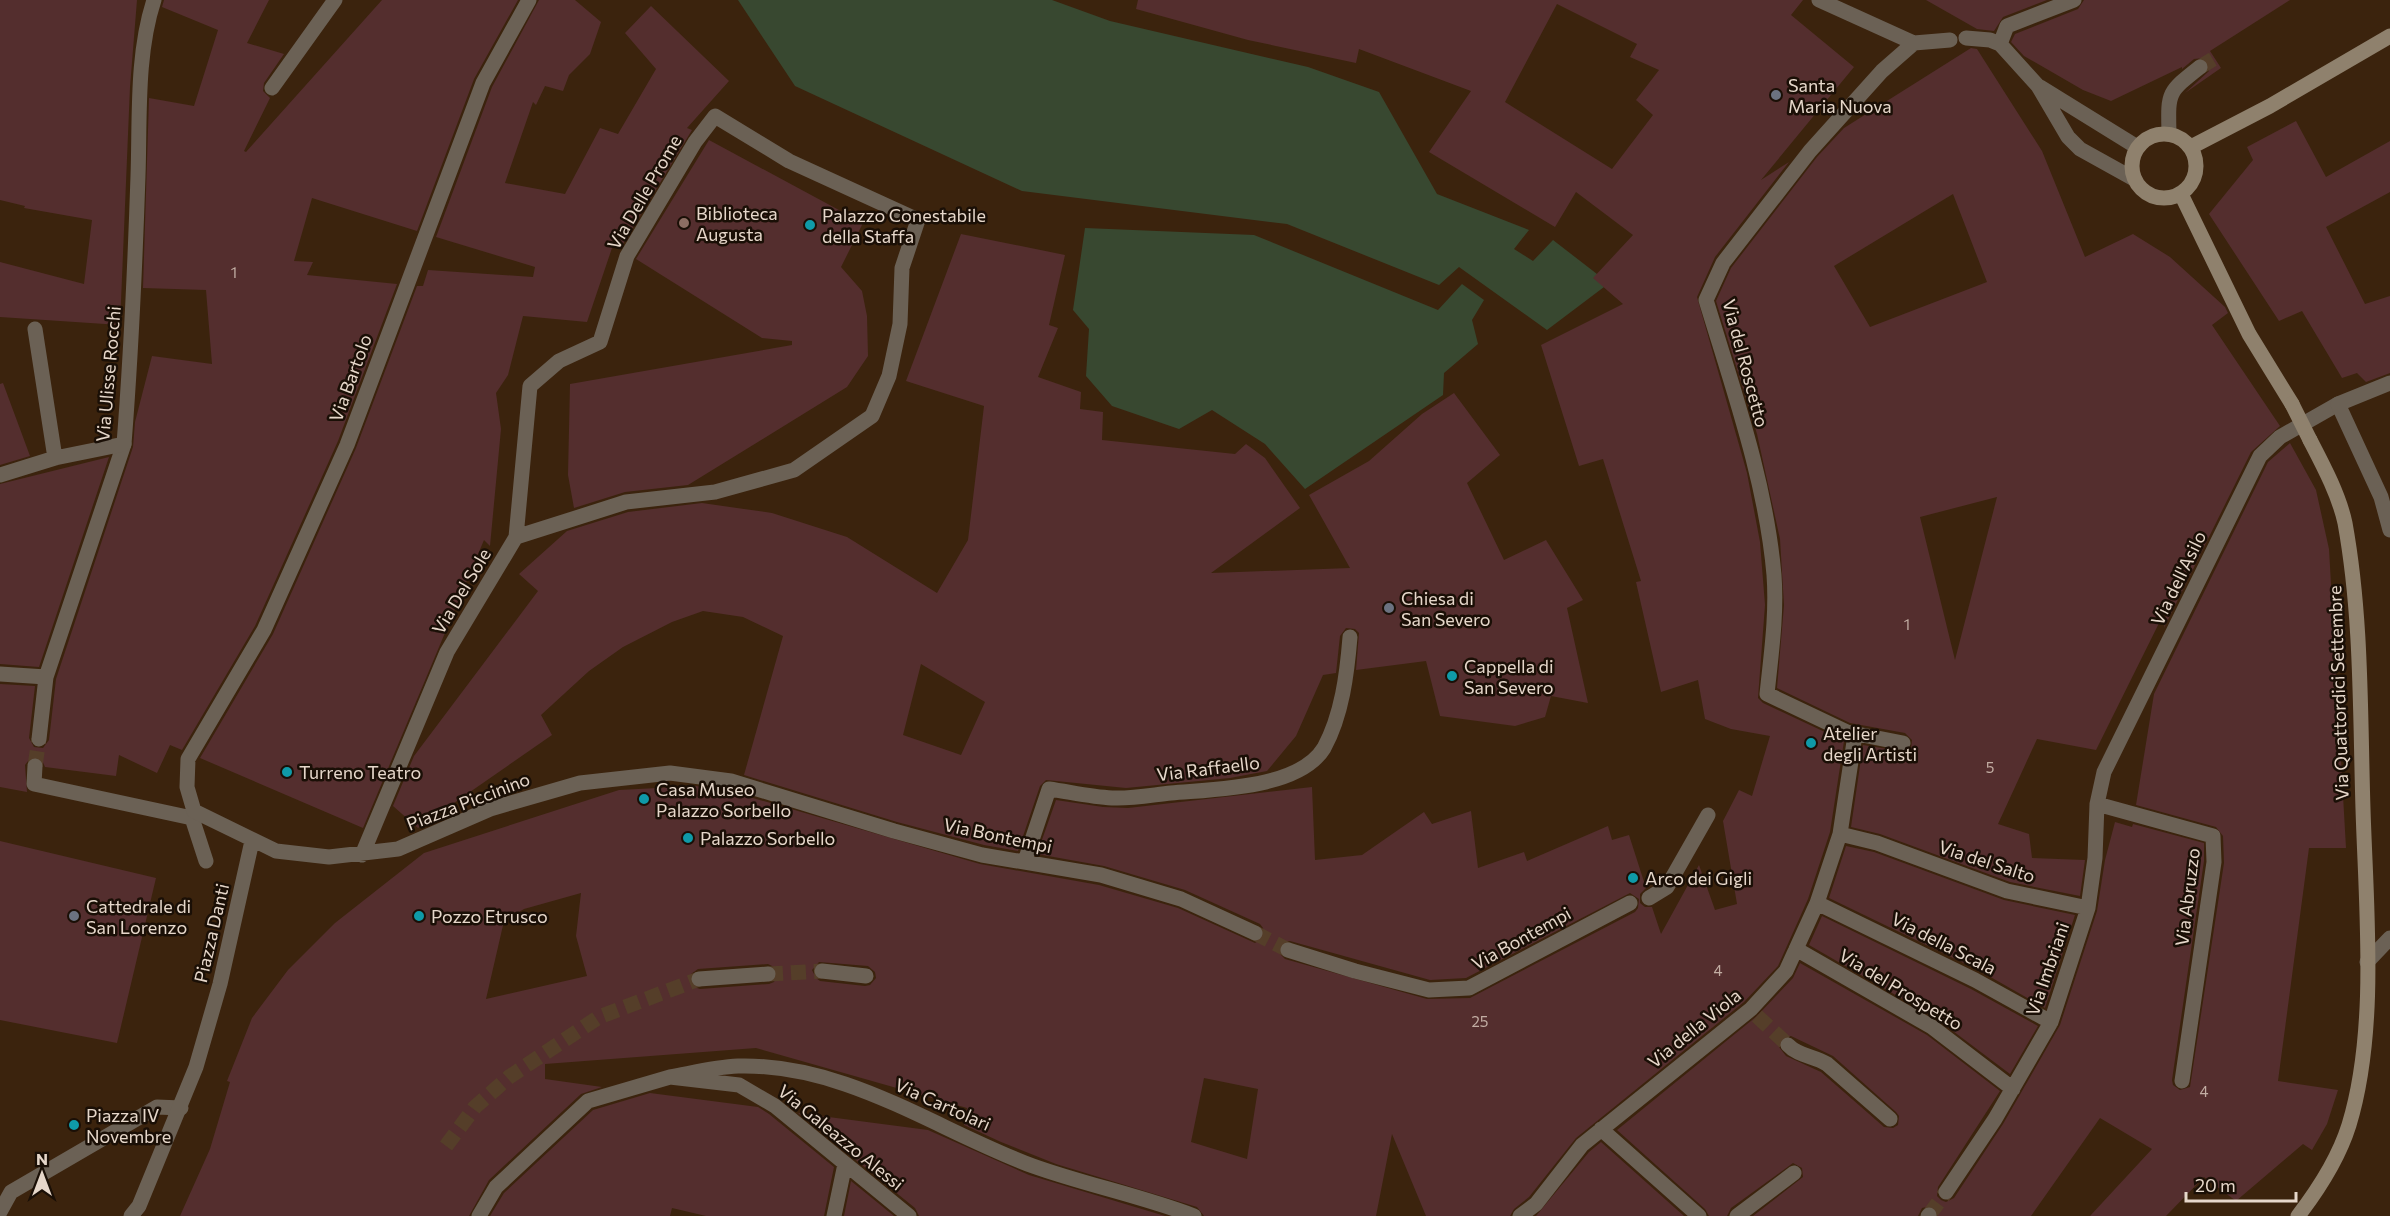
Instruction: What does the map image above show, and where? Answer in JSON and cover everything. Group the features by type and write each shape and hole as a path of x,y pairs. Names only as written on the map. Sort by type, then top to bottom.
{"main road":[{"path":"2191,147 2270,106 2390,36"},
{"path":"2169,134 2177,136 2191,147 2197,167 2189,187 2181,194 2170,198 2159,198 2140,188 2134,178 2132,168 2137,147 2146,138 2169,134"},
{"name":"Via Quattordici Settembre","path":"2181,194 2249,334 2292,404 2325,470 2344,520 2356,600 2367,962 2359,1081 2349,1127 2316,1192 2298,1216"}],"street":[{"name":"Via Ulisse Rocchi","path":"39,740 46,677 124,444 133,326 142,84 147,20 154,0"},
{"path":"273,88 335,0"},
{"name":"Via Bartolo","path":"188,759 259,642 347,445 483,83 529,0"},
{"path":"1819,0 1914,43 1958,39 1990,40 2000,44 2038,86 2068,137 2080,149 2134,178"},
{"path":"2000,44 2007,26 2074,0"},
{"name":"Via del Roscetto","path":"1855,735 1767,694 1774,615 1774,575 1749,446 1706,300 1723,263 1810,151 1882,70 1914,43"},
{"path":"2169,134 2168,100 2171,92 2200,68"},
{"path":"2038,86 2137,147"},
{"name":"Via Delle Prome","path":"715,116 789,161 918,220 902,268 900,324 889,376 872,416 794,470 715,492 627,502 516,537 530,386 559,361 600,342 627,256 695,142 715,116"},
{"path":"35,328 56,458"},
{"name":"Via dell'Asilo","path":"2097,804 2104,772 2260,456 2280,437 2338,404 2390,383"},
{"path":"2338,404 2381,497 2390,530"},
{"path":"0,475 56,458 124,444"},
{"name":"Via Del Sole","path":"362,855 447,652 516,537"},
{"name":"Via Raffaello","path":"1025,861 1049,789 1112,798 1235,788 1286,776 1307,766 1323,748 1343,696 1350,638"},
{"path":"0,674 46,677"},
{"path":"1855,735 1903,742"},
{"name":"Via della Viola","path":"1520,1216 1536,1204 1582,1145 1754,1012 1786,971 1818,903 1840,834 1855,735"},
{"name":"Piazza Danti","path":"188,759 187,788 206,861"},
{"path":"35,766 34,784 193,814 276,851 329,857 362,855"},
{"name":"Piazza Piccinino","path":"362,855 398,849 490,809 580,783 670,773 731,781"},
{"name":"Via Bontempi","path":"731,781 894,831 982,855 1101,875 1181,898 1255,933"},
{"name":"Via Imbriani","path":"1946,1192 1995,1119 2051,1022 2088,908 2095,858 2097,804"},
{"name":"Via Abruzzo","path":"2097,804 2133,816 2213,836 2214,862 2182,1081"},
{"path":"1649,898 1667,887 1708,815"},
{"name":"Via del Salto","path":"1840,834 1877,843 2007,891 2088,908"},
{"name":"Piazza Danti","path":"181,1108 220,984 252,842"},
{"name":"Via Bontempi","path":"1288,950 1354,971 1429,990 1469,988 1521,962 1560,937 1630,903"},
{"name":"Via della Scala","path":"1818,903 1975,980 2051,1022"},
{"path":"2367,962 2390,938"},
{"name":"Via del Prospetto","path":"1796,949 1932,1027 2013,1089"},
{"path":"822,971 866,976"},
{"path":"699,979 768,974"},
{"path":"1788,1046 1795,1052 1815,1056 1827,1064 1890,1119"},
{"name":"Via Cartolari","path":"670,1077 736,1066 773,1067 812,1073 896,1103 1033,1166 1194,1216"},
{"name":"Via Galeazzo Alessi","path":"479,1216 496,1188 588,1101 670,1077 739,1085 776,1106 909,1216"},
{"path":"0,1212 5,1191 157,1107 181,1108 139,1206 131,1216"},
{"path":"1601,1129 1699,1216"},
{"path":"834,1216 845,1164"},
{"path":"1737,1216 1794,1173"}],"green space":[{"path":"738,0 1052,0 1110,21 1308,67 1379,92 1437,194 1529,230 1514,249 1533,261 1553,240 1597,274 1604,287 1547,330 1459,267 1439,285 1287,224 1022,191 795,86"},
{"path":"1085,228 1254,235 1438,310 1462,284 1484,300 1472,320 1478,344 1444,373 1443,395 1305,489 1265,444 1212,410 1179,429 1112,406 1086,376 1089,329 1073,310"}],"building":[{"path":"0,0 137,0 130,87 120,325 0,317 0,262 84,284 92,220 24,208 25,206 0,200"},
{"path":"164,0 269,0 247,43 284,54 264,83 263,91 270,98 244,151 246,152 382,0 518,0 474,79 417,231 312,198 294,261 313,262 307,275 397,284 338,441 255,626 182,750 170,745 157,773 119,755 116,776 45,767 41,758 31,757 25,765 27,792 0,787 0,684 35,686 29,738 34,747 43,748 49,740 56,679 133,447 135,422 152,356 212,364 206,290 143,288 149,98 194,106 218,30 162,7"},
{"path":"539,0 575,0 601,22 590,54 569,75 563,91 545,86 536,105 533,102 505,183 565,194 600,128 618,134 656,69 625,33 651,6 729,81 687,128 692,130 620,249 613,245 587,322 523,316 508,375 496,393 501,429 490,546 484,540 363,828 200,758 273,634 356,448 417,286 423,286 428,270 533,277 535,267 436,237 492,87"},
{"path":"1138,0 1803,0 1791,15 1854,67 1761,180 1789,162 1715,257 1697,297 1747,473 1760,542 1765,605 1758,698 1763,703 1844,741 1830,832 1808,899 1778,966 1744,1002 1576,1138 1529,1197 1514,1209 1510,1216 1426,1216 1392,1134 1376,1216 1204,1216 1197,1207 1056,1164 1001,1142 964,1125 967,1108 756,1048 545,1064 545,1079 602,1087 581,1094 489,1180 469,1216 180,1216 210,1149 230,1082 227,1081 252,1018 288,970 335,923 424,853 619,790 696,786 729,791 980,864 1099,885 1178,908 1255,943 1264,937 1260,924 1185,890 1104,866 1037,854 1056,800 1128,808 1312,787 1315,860 1362,855 1424,812 1432,824 1471,811 1478,868 1524,852 1527,861 1608,826 1612,840 1629,835 1646,888 1640,894 1640,903 1645,907 1652,907 1661,934 1699,865 1715,910 1737,904 1723,821 1739,790 1752,796 1770,736 1731,729 1705,719 1698,680 1661,692 1636,582 1641,581 1603,459 1579,466 1541,345 1623,304 1593,278 1633,235 1576,192 1555,227 1429,152 1471,91 1359,49 1356,63 1248,40 1136,9","holes":["1557,4 1637,44 1630,57 1659,70 1636,100 1653,115 1612,169 1505,102","581,893 576,936 587,976 486,999 504,921 524,909","1630,893 1639,899 1635,912 1470,998 1427,999 1285,959 1278,952 1282,942 1290,941 1430,980 1466,978","819,962 868,966 875,972 876,978 870,985 865,986 820,981 812,970","768,964 776,968 778,974 774,982 769,984 700,989 694,987 689,980 691,974 698,969","1204,1078 1258,1089 1247,1159 1191,1142"]},
{"path":"1926,0 2047,0 2003,17 1994,31 1977,29"},
{"path":"2084,0 2290,0 2210,51 2221,68 2185,93 2209,71 2209,65 2204,58 2194,59 2182,69 2182,67 2111,101 2083,90 2024,56 2011,42 2015,34 2078,9"},
{"path":"1971,48 1977,49 2042,151 2085,257 2133,234 2170,257 2225,307 2228,313 2212,325 2280,426 2251,452 2164,628 2167,607 2096,750 2037,739 1998,824 2029,834 2032,858 2085,860 2080,896 2010,882 1880,834 1851,827 1863,745 1906,752 1911,749 1912,740 1905,733 1850,723 1777,688 1784,605 1780,539 1757,434 1716,301 1731,268 1817,157 1844,128","holes":["1953,194 1987,282 1870,327 1834,266","1997,497 1955,660 1920,517"]},
{"path":"2296,121 2326,177 2390,141 2390,192 2326,227 2365,304 2390,296 2390,373 2366,382 2357,373 2342,378 2302,311 2279,321 2209,214 2253,160 2247,147"},
{"path":"709,140 863,223 841,267 862,291 867,316 868,356 847,387 688,485 625,492 574,508 568,475 570,384 792,345 792,341 762,338 636,259"},
{"path":"961,234 1065,255 1049,325 1058,328 1038,377 1081,392 1080,409 1103,412 1102,440 1235,454 1246,444 1265,458 1300,508 1211,573 1350,568 1309,495 1369,461 1422,414 1454,393 1500,455 1467,483 1504,560 1546,540 1583,600 1567,608 1588,703 1551,696 1545,717 1515,726 1440,716 1426,661 1356,670 1359,633 1355,629 1346,628 1340,636 1336,673 1323,675 1296,736 1267,771 1230,778 1126,788 1046,780 1040,786 1018,851 984,845 897,822 744,775 783,636 743,617 703,611 672,622 623,647 589,671 541,715 552,735 418,828 393,806 414,756 538,591 519,574 567,531 628,512 702,503 772,513 847,537 937,593 968,540 984,406 906,381","holes":["921,664 985,702 961,755 903,735"]},
{"path":"3,383 30,456 0,465 0,384"},
{"path":"2290,443 2316,490 2329,549 2346,848 2309,848 2278,1081 2338,1090 2327,1124 2312,1150 2303,1144 2236,1201 2204,1177 2166,1216 2090,1216 2152,1149 2100,1118 2031,1216 1938,1216 1936,1209 1931,1206 1922,1208 1918,1216 1753,1216 1803,1177 1802,1168 1793,1163 1731,1208 1727,1216 1709,1216 1705,1209 1617,1130 1757,1016 1793,978 1800,963 1927,1035 2000,1091 1938,1187 1937,1196 1941,1200 1946,1202 1954,1198 2003,1124 2060,1025 2097,911 2105,860 2115,822 2132,827 2133,824 2204,843 2204,861 2172,1080 2173,1085 2180,1090 2190,1087 2224,863 2223,836 2216,827 2136,805 2154,694 2268,462","holes":["1784,1036 1791,1036 1833,1056 1896,1112 1899,1116 1898,1125 1893,1128 1884,1127 1821,1072 1786,1056 1779,1047 1779,1042"]},
{"path":"109,457 39,667 0,664 0,484"},
{"name":"Cattedrale di San Lorenzo","path":"0,841 156,878 117,1043 0,1020"},
{"path":"1846,846 1874,852 2004,900 2075,915 2045,1008 1980,971 1829,898"},
{"path":"1822,916 1971,989 2038,1026 2010,1074 1937,1019 1809,945"},
{"path":"650,1093 758,1107 769,1114 834,1167 824,1216 706,1216 672,1208 670,1216 490,1216 504,1193 593,1110"},
{"path":"798,1113 928,1130 1029,1175 1165,1216 919,1216 915,1208"},
{"path":"1601,1142 1684,1216 1536,1216 1589,1152"},
{"path":"851,1181 894,1216 844,1216"}],"tunnel":[{"path":"2200,67 2215,58"},
{"path":"35,766 39,739"},
{"path":"1255,933 1288,950"},
{"path":"768,974 822,971"},
{"path":"446,1146 475,1107 509,1077 599,1017 699,979"},
{"path":"1757,1016 1788,1045"},
{"path":"1929,1215 1946,1192"}],"place":[{"name":"Santa Maria Nuova","path":"1776,95"},
{"name":"Biblioteca Augusta","path":"684,223"},
{"name":"Palazzo Conestabile della Staffa","path":"810,225"},
{"name":"Chiesa di San Severo","path":"1389,608"},
{"name":"Cappella di San Severo","path":"1452,676"},
{"name":"Atelier degli Artisti","path":"1811,743"},
{"name":"Turreno Teatro","path":"287,772"},
{"name":"Casa Museo Palazzo Sorbello","path":"644,799"},
{"name":"Palazzo Sorbello","path":"688,838"},
{"name":"Arco dei Gigli","path":"1633,878"},
{"name":"Cattedrale di San Lorenzo","path":"74,916"},
{"name":"Pozzo Etrusco","path":"419,916"},
{"name":"Piazza IV Novembre","path":"74,1125"}]}
